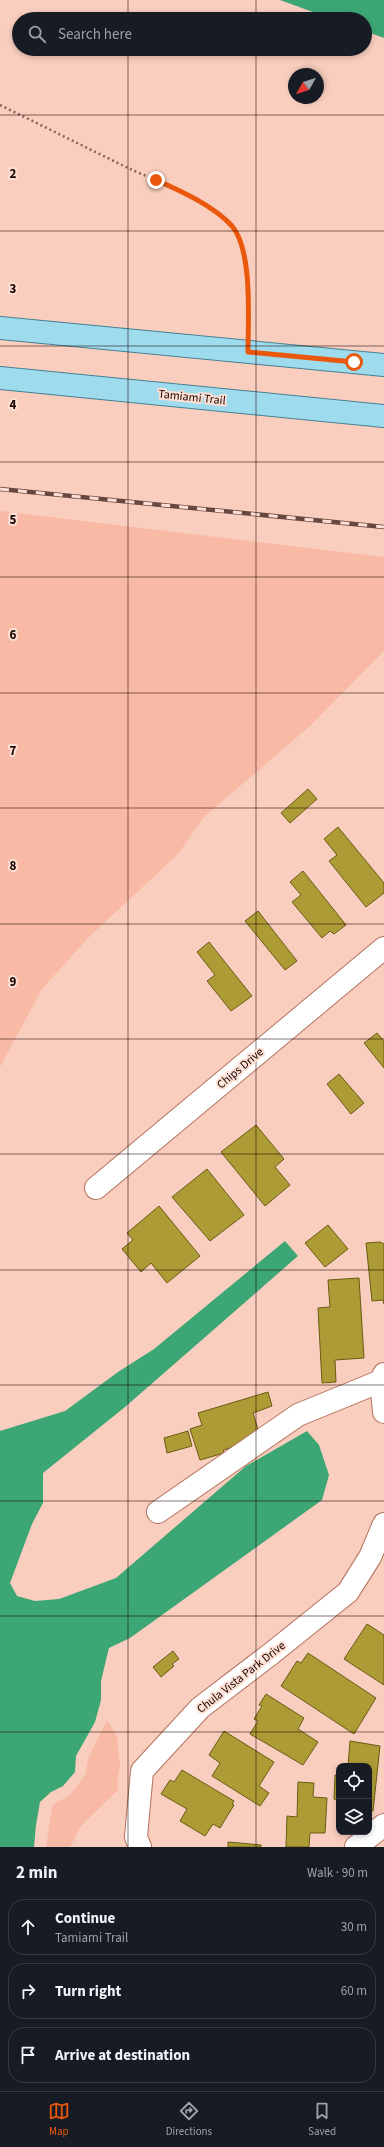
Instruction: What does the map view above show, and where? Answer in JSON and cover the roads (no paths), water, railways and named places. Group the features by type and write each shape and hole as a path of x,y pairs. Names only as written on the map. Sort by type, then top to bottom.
{"main road":[{"path":"0,328 384,365"},
{"name":"Tamiami Trail","path":"0,378 384,416"}],"street":[{"name":"Chips Drive","path":"96,1188 384,948"},
{"path":"158,1512 298,1415 383,1377 384,1412"},
{"name":"Chula Vista Park Drive","path":"140,1847 136,1837 142,1772 200,1708 348,1592 370,1558 384,1524"},
{"path":"356,1847 384,1825"}],"railway":[{"path":"0,489 384,527"}]}
